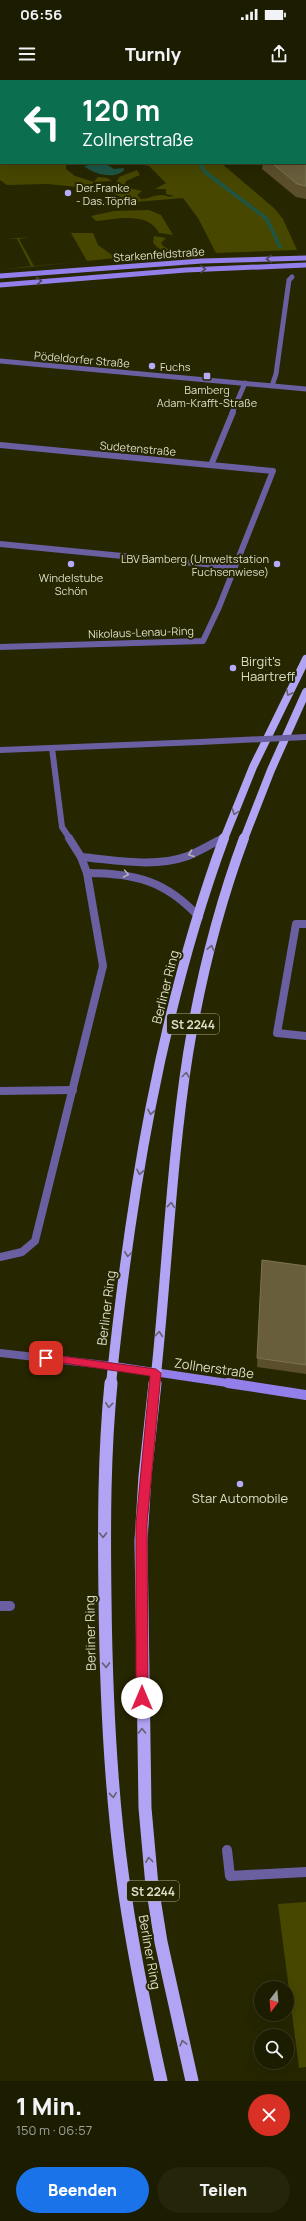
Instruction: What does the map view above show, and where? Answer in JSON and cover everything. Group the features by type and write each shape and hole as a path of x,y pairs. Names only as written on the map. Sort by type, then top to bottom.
{"main road":[{"name":"Starkenfeldstraße","path":"0,276 194,261 306,258"},
{"name":"Starkenfeldstraße","path":"0,285 186,270 306,265"},
{"path":"13,274 18,283"},
{"name":"Berliner Ring","path":"161,2081 130,1928 119,1854 111,1775 107,1706 103,1522 108,1422 132,1216 155,1086 200,917 226,837 260,750 306,658"},
{"name":"Berliner Ring","path":"192,2081 170,1992 157,1921 148,1855 143,1774 142,1524 182,1099 195,1013 213,939 234,868 277,752 306,692"},
{"name":"Zollnerstraße","path":"114,1366 306,1395"}],"street":[{"path":"272,386 276,374 289,280 292,277"},
{"name":"Pödeldorfer Straße","path":"0,361 306,389"},
{"path":"211,465 245,383"},
{"name":"Sudetenstraße","path":"0,445 273,471 235,567"},
{"path":"0,544 235,567"},
{"name":"Nikolaus-Lenau-Ring","path":"0,647 203,640 235,567"},
{"path":"0,750 306,737"},
{"path":"0,1257 22,1252 35,1240 103,966 87,873 82,857 62,827 52,748"},
{"path":"82,857 146,862 171,860 196,852 226,837"},
{"path":"87,873 117,873 140,877 158,884 181,898 200,917"},
{"path":"306,924 296,924 277,1033 306,1036"},
{"path":"0,1091 73,1090"},
{"name":"Zollnerstraße","path":"0,1353 114,1366"},
{"path":"0,1606 10,1606"},
{"path":"227,1850 230,1876 306,1872"}],"shaded area":[{"path":"0,164 66,164 66,169 75,176 94,182 88,188 47,184 7,185 0,180"},
{"path":"106,164 114,169 124,168 124,170 115,175 104,175 84,166"},
{"path":"137,164 222,164 275,209 283,219 297,250 216,253 198,218 183,198 124,203 125,199 113,193 128,188 142,191 137,195 141,199 158,195 174,196 166,194 166,189 155,189 166,183 149,166"},
{"path":"137,170 140,175 126,181 126,186 116,184 119,177"},
{"path":"98,177 107,178 112,181 94,182"},
{"path":"149,210 161,215 173,235 159,233 154,226 140,219 122,218 96,221 91,216 114,211"},
{"path":"71,233 93,233 98,245 116,258 87,261"},
{"path":"154,236 166,238 161,243 163,246 171,250 189,253 192,255 170,253 160,249 153,242"},
{"path":"29,237 19,239 34,266 87,261 0,270 31,266 17,239 7,239"},
{"path":"306,1902 306,2067 299,2068 293,2021 294,1981 288,1981 278,1904"}],"building":[{"path":"273,164 305,164 306,186 297,184"},
{"path":"262,1260 306,1266 306,1365 257,1358"}],"waterway":[{"path":"200,164 205,172 267,219 280,247"}],"place":[{"name":"Der.Franke - Das.Töpfla","path":"68,193"},
{"name":"Fuchs","path":"152,366"},
{"name":"Bamberg Adam-Krafft-Straße","path":"207,376"},
{"name":"Windelstube Schön","path":"71,564"},
{"name":"LBV Bamberg (Umweltstation Fuchsenwiese)","path":"277,564"},
{"name":"Birgit's Haartreff","path":"233,668"},
{"name":"Star Automobile","path":"240,1484"}],"route":[{"path":"46,1358 156,1373 142,1524 142,1698"}]}
